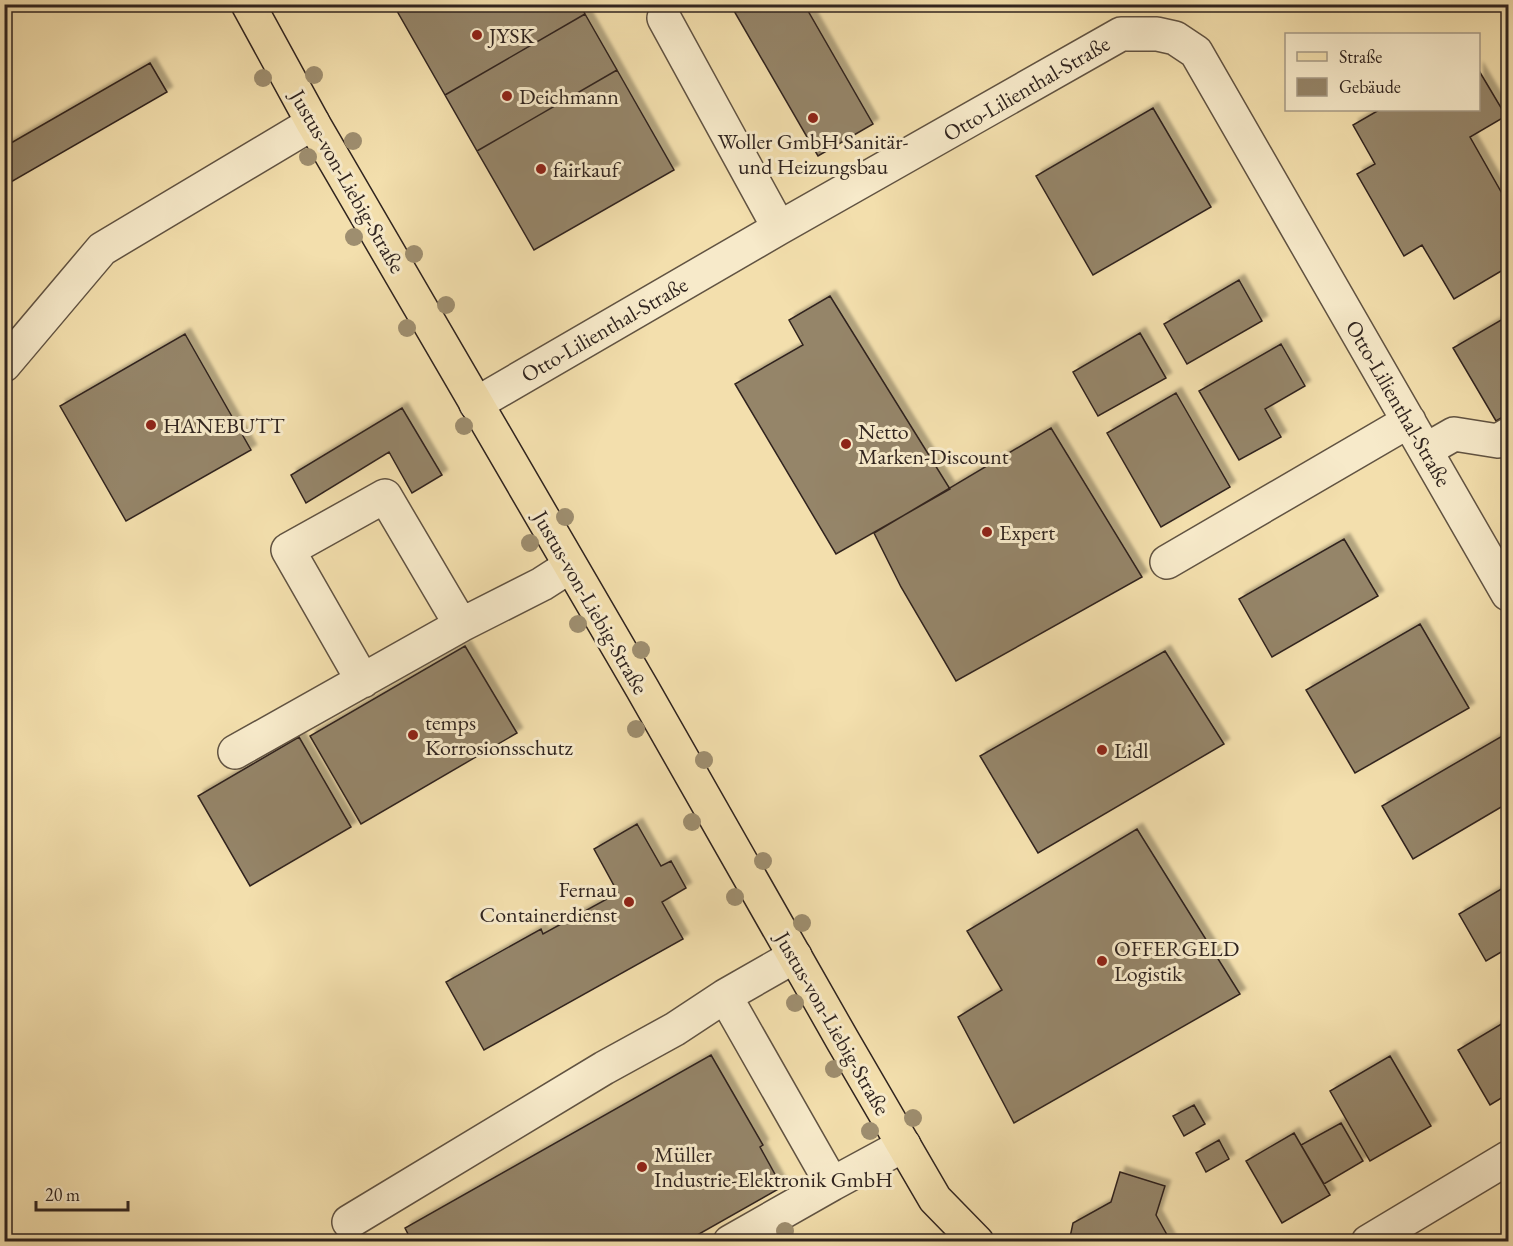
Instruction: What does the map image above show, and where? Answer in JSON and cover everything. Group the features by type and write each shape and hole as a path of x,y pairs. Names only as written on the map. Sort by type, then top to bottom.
{"main road":[{"name":"Justus-von-Liebig-Straße","path":"248,4 314,123 935,1199 977,1242"},
{"name":"Justus-von-Liebig-Straße","path":"935,1199 945,1242"}],"street":[{"path":"664,18 779,228"},
{"name":"Otto-Lilienthal-Straße","path":"476,404 779,228 1121,34 1157,34 1175,38 1196,52 1509,594"},
{"path":"4,364 102,249 314,123"},
{"path":"1167,562 1409,421"},
{"path":"1426,450 1454,434 1498,441 1509,435"},
{"path":"363,681 288,550 385,496 461,625"},
{"path":"235,752 461,625 542,584 570,566"},
{"path":"349,1222 795,956"},
{"path":"725,996 832,1184"},
{"path":"730,1242 904,1145"},
{"path":"1368,1242 1509,1158"}],"building":[{"path":"393,4 580,4 585,14 445,95"},
{"path":"730,4 804,4 873,124 818,156"},
{"path":"585,14 617,70 477,151 445,95"},
{"path":"150,63 167,92 4,186 4,147"},
{"path":"617,70 674,170 534,250 477,151"},
{"path":"1480,72 1506,116 1470,137 1508,204 1508,267 1454,299 1422,245 1404,256 1357,174 1375,164 1353,125 1377,111 1480,111"},
{"path":"1153,108 1211,207 1093,275 1036,176"},
{"path":"1239,280 1262,321 1187,364 1164,324"},
{"name":"Netto Marken-Discount","path":"830,296 950,489 836,554 735,384 803,345 789,320"},
{"path":"1508,316 1508,414 1496,421 1453,348"},
{"path":"1140,333 1166,378 1098,416 1073,372"},
{"path":"185,334 251,450 126,521 60,406"},
{"path":"1281,344 1305,386 1265,409 1281,437 1239,460 1199,391"},
{"path":"1176,393 1230,487 1161,527 1107,433"},
{"path":"402,408 442,475 412,493 389,452 306,503 291,475"},
{"path":"1051,428 1142,577 956,681 901,587 874,533"},
{"path":"1344,539 1378,596 1272,657 1239,599"},
{"path":"1420,624 1469,708 1355,773 1306,690"},
{"name":"temps Korrosionsschutz","path":"465,646 517,733 361,824 310,736"},
{"name":"Lidl","path":"1165,651 1224,744 1038,853 980,756"},
{"path":"1504,735 1508,743 1508,803 1413,859 1382,806"},
{"path":"299,737 351,827 250,886 198,796"},
{"path":"637,824 661,866 671,861 686,888 662,902 683,939 484,1050 446,982 541,929 543,934 618,893 594,849"},
{"name":"OFFERGELD Logistik","path":"1137,829 1240,994 1014,1123 958,1017 1002,990 967,931"},
{"path":"1508,885 1508,948 1486,961 1459,914"},
{"path":"1508,1020 1508,1094 1490,1105 1458,1050"},
{"name":"Müller Industrie-Elektronik GmbH","path":"711,1055 763,1145 760,1147 782,1187 685,1242 412,1242 405,1228"},
{"path":"1390,1056 1431,1126 1370,1161 1330,1091"},
{"path":"1194,1105 1205,1124 1184,1136 1173,1116"},
{"path":"1341,1123 1363,1161 1324,1184 1301,1145"},
{"path":"1294,1133 1330,1195 1282,1223 1246,1161"},
{"path":"1219,1140 1229,1159 1206,1172 1196,1153"},
{"path":"1120,1172 1165,1186 1156,1215 1171,1242 1069,1242 1073,1223 1111,1202"}],"place":[{"name":"JYSK","path":"477,35"},
{"name":"Deichmann","path":"507,96"},
{"name":"Woller GmbH Sanitär- und Heizungsbau","path":"813,118"},
{"name":"fairkauf","path":"541,169"},
{"name":"HANEBUTT","path":"151,425"},
{"name":"Netto Marken-Discount","path":"846,444"},
{"name":"Expert","path":"987,532"},
{"name":"temps Korrosionsschutz","path":"413,735"},
{"name":"Lidl","path":"1102,750"},
{"name":"Fernau Containerdienst","path":"629,902"},
{"name":"OFFERGELD Logistik","path":"1102,961"},
{"name":"Müller Industrie-Elektronik GmbH","path":"642,1167"}]}
